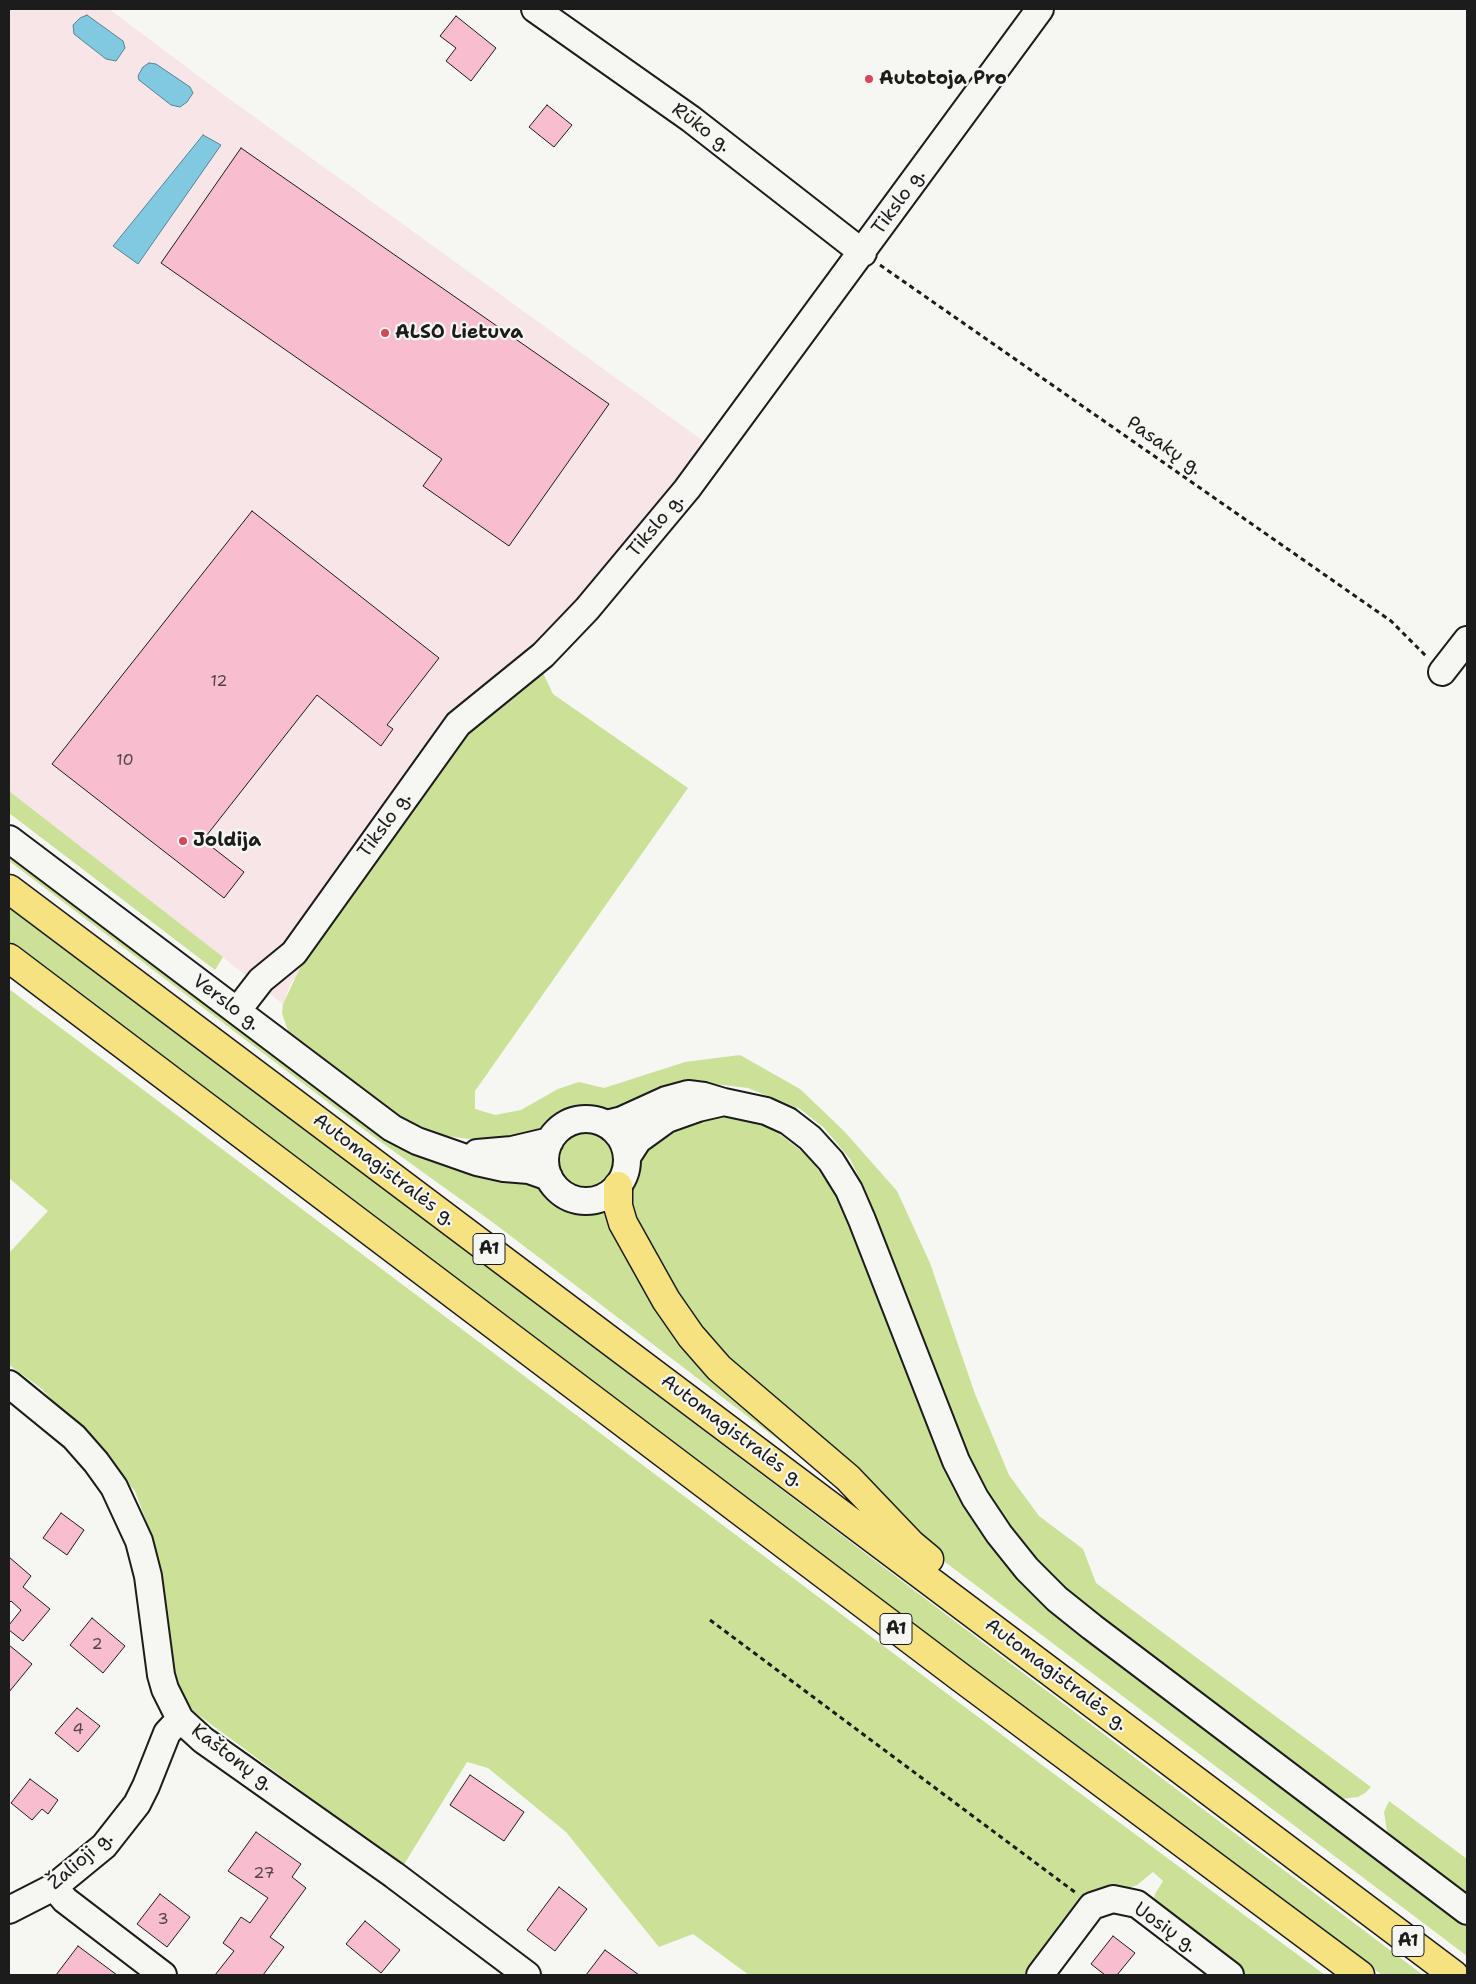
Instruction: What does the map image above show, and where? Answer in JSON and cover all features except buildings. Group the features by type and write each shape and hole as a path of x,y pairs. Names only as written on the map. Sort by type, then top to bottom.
{"highway":[{"name":"Automagistralės g.","path":"9,889 1454,1975"},
{"name":"A1","path":"9,958 20,971 1360,1975"},
{"path":"618,1186 618,1206 623,1224 666,1300 691,1336 719,1368 848,1478 911,1544 941,1570 1336,1872 1363,1906"}],"street":[{"name":"Rūko g.","path":"535,9 691,120 863,253"},
{"name":"Tikslo g.","path":"237,1011 261,980 294,953 458,724 542,656 587,608 675,504 863,253 1040,9"},
{"path":"1442,672 1467,640"},
{"name":"Verslo g.","path":"9,839 392,1128 417,1141 477,1162 504,1168 529,1170 549,1177"},
{"path":"606,1124 622,1120 666,1100 688,1094 766,1111 788,1121 810,1138 831,1161 849,1190 956,1461 975,1498 999,1534 1027,1569 1092,1628 1467,1911"},
{"path":"627,1157 638,1140 667,1119 698,1108 724,1102"},
{"path":"594,1119 606,1124 621,1138 627,1157 627,1167 618,1186 609,1194 586,1201 574,1199 562,1193 549,1177 545,1162 550,1141 559,1129 570,1122 594,1119"},
{"name":"Verslo g.","path":"451,1152 480,1153 512,1150 550,1141"},
{"name":"Kaštonų g.","path":"9,1384 74,1436 96,1462 118,1495 139,1541 148,1576 161,1676 165,1689 180,1719 203,1740 394,1875 527,1975"},
{"name":"Žalioji g.","path":"9,1910 54,1887 104,1846 126,1819 146,1786 167,1734 180,1719"},
{"path":"54,1887 65,1900 163,1975"},
{"name":"Uosių g.","path":"1092,1906 1113,1899 1137,1904 1230,1975"},
{"path":"1040,1975 1092,1906"}],"path":[{"name":"Pasakų g.","path":"863,253 1391,621 1442,672"},
{"path":"710,1620 1092,1906"}],"shaded area":[{"path":"9,9 109,9 217,90 724,456 542,671 290,984 283,1004 9,791"}],"green space":[{"path":"542,671 553,694 688,788 475,1091 475,1109 495,1115 521,1110 558,1089 579,1082 604,1088 685,1062 740,1055 800,1089 844,1131 897,1191 930,1263 975,1394 1009,1475 1039,1516 1083,1549 1096,1583 1371,1787 1365,1793 1358,1797 1340,1799 1097,1619 1053,1580 1025,1547 993,1507 961,1448 864,1187 850,1159 824,1128 800,1109 748,1088 706,1083 669,1087 613,1111 584,1108 565,1113 533,1134 511,1141 476,1140 447,1136 392,1115 289,1034 282,1013 283,1004 300,968 471,724"},
{"path":"9,791 223,957 215,970 9,813"},
{"path":"9,853 403,1145 461,1171 542,1186 556,1199 568,1206 583,1210 606,1206 640,1272 843,1489 495,1224 374,1137 9,861"},
{"path":"9,904 1423,1975 1382,1975 9,944"},
{"path":"9,989 1046,1768 1325,1975 1243,1975 1152,1905 1155,1894 1163,1881 1153,1872 1137,1885 1121,1891 1031,1975 749,1975 693,1934 659,1947 566,1832 488,1768 467,1762 403,1866 193,1711 177,1683 156,1548 135,1491 42,1389 9,1365 9,1253 48,1211 9,1178"},
{"path":"707,1117 730,1117 751,1121 774,1130 808,1156 827,1182 846,1216 872,1276 938,1452 979,1531 1006,1565 1070,1626 1467,1925 1467,1956 945,1562 714,1351 631,1221 626,1195 629,1178 638,1154 682,1121"},
{"path":"586,1133 596,1135 605,1141 611,1150 613,1160 611,1170 605,1179 596,1185 586,1187 576,1185 567,1179 561,1170 559,1160 561,1150 567,1141 576,1135"},
{"path":"1389,1801 1467,1859 1467,1896 1393,1840 1387,1831 1384,1812"}],"water":[{"path":"87,15 123,41 125,48 116,61 106,59 74,34 73,25 80,18"},
{"path":"149,63 156,64 190,87 193,93 187,102 180,107 171,105 139,80 138,76 143,67"},
{"path":"203,135 221,145 138,264 113,246"}],"place":[{"name":"Autotoja Pro","path":"869,79"},
{"name":"ALSO Lietuva","path":"385,333"},
{"name":"Joldija","path":"183,841"}]}
